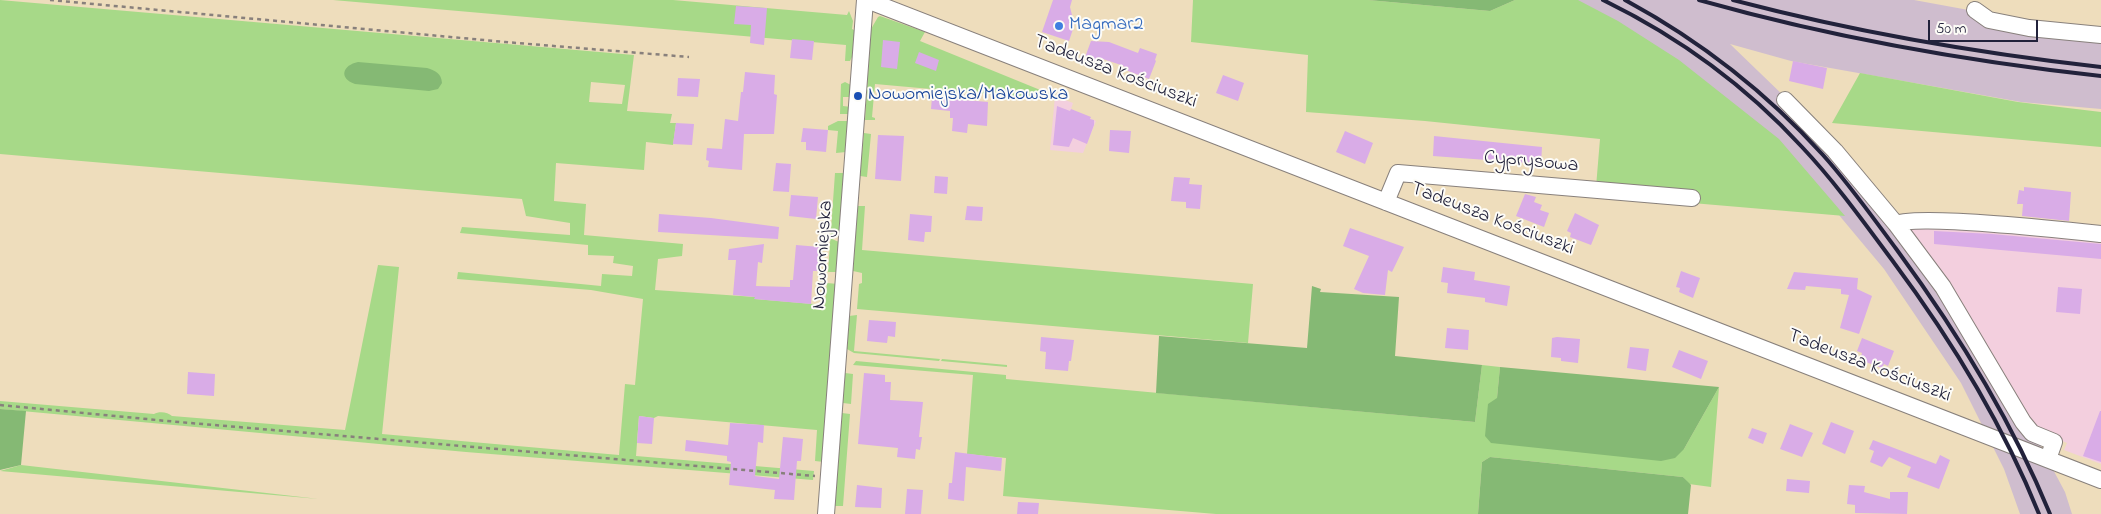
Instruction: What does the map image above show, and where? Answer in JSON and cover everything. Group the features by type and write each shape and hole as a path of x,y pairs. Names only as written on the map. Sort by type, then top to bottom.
{"street":[{"name":"Tadeusza Kościuszki","path":"866,0 2101,480"},
{"name":"Nowomiejska","path":"826,514 866,0"},
{"path":"1975,10 1989,20 2029,28 2101,35"},
{"path":"1785,100 1835,151 1896,224 1944,287 2023,422 2032,433 2054,442 2048,459"},
{"name":"Cyprysowa","path":"1386,202 1398,173 1692,198"},
{"path":"1896,224 1899,221 1920,220 1965,222 2101,234"}],"path":[{"path":"50,0 689,57"},
{"path":"0,405 167,421 829,476"}],"shaded area":[{"path":"1567,0 1914,0 2023,20 2101,28 2101,109 2021,102 1791,61 1730,44 1845,155 2001,372 2065,492 2072,514 2020,514 2004,469 1961,383 1884,269 1813,184"},
{"path":"1055,96 1073,103 1071,109 1096,121 1083,153 1050,150"},
{"path":"1935,226 2101,241 2101,464 2064,450 2067,443 2034,429 1941,271 1906,227"}],"green space":[{"path":"0,0 634,55 627,111 672,114 670,123 676,123 673,145 646,142 644,170 556,163 554,201 586,204 584,235 683,244 682,256 658,259 655,290 755,297 755,299 825,305 827,283 838,284 824,462 815,461 817,430 658,416 654,418 639,416 636,456 814,471 813,480 466,452 0,409 0,401 154,414 163,412 172,416 345,430 378,265 399,267 382,434 619,455 625,384 635,385 643,299 591,290 457,279 458,272 601,286 602,274 632,276 633,266 613,263 614,256 588,255 588,245 460,233 462,227 570,235 570,223 526,216 522,199 0,154","holes":["591,82 625,85 622,104 589,102"]},
{"path":"333,0 673,0 847,15 849,11 853,21 854,53 850,61 845,61 846,45"},
{"path":"1193,0 1368,0 1490,11 1515,0 1578,0 1618,21 1679,60 1779,139 1845,216 1692,203 1596,187 1600,139 1425,121 1306,112 1308,55 1191,42"},
{"path":"1368,0 1515,0 1490,11"},
{"path":"880,16 925,32 920,41 1055,96 1054,100 875,84 872,117 875,120 865,120 871,29"},
{"path":"358,62 427,68 438,73 442,83 438,89 429,91 355,84 346,78 344,72 349,66"},
{"path":"1860,73 2018,102 2101,112 2101,147 1832,123"},
{"path":"845,82 851,85 850,97 843,97 843,106 851,107 848,114 840,114 841,84"},
{"path":"838,121 848,121 846,152 836,153 838,131 828,130 828,126"},
{"path":"864,133 871,134 867,177 860,176"},
{"path":"835,173 846,173 841,232 833,235 832,239 839,242 837,272 828,272"},
{"path":"858,206 865,206 862,250 1253,284 1248,343 857,309 859,284 862,283 862,273 853,271"},
{"path":"1312,286 1321,289 1320,292 1399,297 1395,356 1482,365 1475,422 1156,393 1159,336 1307,348"},
{"path":"857,315 854,351 940,359 939,361 854,353 847,349 849,316"},
{"path":"942,359 1007,365 1007,367 941,361"},
{"path":"856,361 1006,375 1006,379 1475,422 1482,365 1500,367 1497,398 1684,449 1719,387 1711,487 1689,484 1683,477 1490,457 1482,462 1478,514 1216,514 1003,496 1006,458 967,454 973,375 853,365"},
{"path":"1500,367 1719,387 1684,449 1675,458 1661,461 1491,443 1485,436 1488,404 1497,398"},
{"path":"845,373 853,374 851,404 843,403"},
{"path":"0,409 26,411 21,465 0,470"},
{"path":"842,413 850,414 843,506 835,506"},
{"path":"1490,457 1683,477 1691,485 1688,514 1478,514 1482,462"},
{"path":"21,465 319,499 0,471"}],"building":[{"name":"Magmar2","path":"1053,0 1072,0 1070,7 1073,19 1076,20 1069,41 1042,32"},
{"path":"736,6 767,8 764,45 750,43 751,25 734,24"},
{"path":"792,39 814,41 812,60 790,58"},
{"path":"883,40 900,42 897,69 881,67"},
{"path":"1091,41 1109,42 1138,53 1140,48 1157,54 1149,79 1123,69 1124,66 1100,58 1097,65 1084,60"},
{"path":"919,52 939,60 936,71 915,63"},
{"path":"1793,61 1827,68 1823,89 1789,81"},
{"path":"745,72 775,75 774,94 777,95 774,134 744,134 742,170 708,167 709,161 706,160 707,148 722,149 725,119 738,121"},
{"path":"1223,75 1244,83 1238,101 1216,93"},
{"path":"678,78 700,79 698,97 677,96"},
{"path":"932,97 988,102 987,126 968,124 967,133 952,131 953,118 950,118 950,111 931,109"},
{"path":"1057,106 1070,111 1071,109 1094,120 1087,144 1073,138 1069,147 1053,145"},
{"path":"676,123 694,124 692,145 673,144"},
{"path":"803,128 828,130 826,152 806,150 806,142 801,142"},
{"path":"1110,130 1131,131 1129,153 1109,151"},
{"path":"1345,131 1373,143 1365,164 1336,152"},
{"path":"878,135 904,136 901,181 875,179"},
{"path":"1434,136 1542,147 1541,164 1433,156"},
{"path":"776,163 791,164 789,192 773,191"},
{"path":"935,176 948,177 947,194 934,193"},
{"path":"1174,177 1190,178 1189,184 1202,185 1200,209 1186,208 1186,202 1171,201"},
{"path":"2024,187 2071,192 2069,221 2022,216 2023,204 2017,204 2019,190 2024,191"},
{"path":"1525,194 1536,197 1534,202 1542,205 1540,210 1549,213 1544,227 1516,216"},
{"path":"791,195 818,197 816,219 789,216"},
{"path":"967,206 983,207 982,221 965,220"},
{"path":"1575,213 1599,225 1591,245 1570,237 1571,233 1567,231"},
{"path":"659,214 711,218 779,227 778,239 658,232"},
{"path":"910,214 932,216 931,232 925,232 924,242 908,240"},
{"path":"1350,228 1404,247 1392,272 1388,270 1385,295 1363,293 1354,289 1369,256 1343,246"},
{"path":"1934,231 1992,234 2101,244 2101,259 1934,244"},
{"path":"764,244 762,263 758,262 756,286 790,287 790,280 793,280 796,245 820,247 818,271 813,271 811,304 754,299 755,297 733,295 736,260 728,260 729,249"},
{"path":"1443,267 1475,272 1474,280 1510,286 1507,306 1485,302 1485,298 1447,293 1448,283 1441,282"},
{"path":"1681,271 1700,278 1693,298 1679,292 1680,288 1676,287"},
{"path":"1794,272 1858,278 1857,289 1872,296 1859,334 1840,328 1849,295 1841,294 1841,289 1806,286 1805,290 1787,289"},
{"path":"2058,287 2082,289 2080,314 2056,312"},
{"path":"869,320 896,322 895,337 888,336 887,343 867,341"},
{"path":"1447,328 1469,330 1468,350 1445,348"},
{"path":"1041,337 1074,340 1068,371 1045,369 1046,352 1040,351"},
{"path":"1552,338 1580,339 1578,363 1561,361 1561,358 1551,357"},
{"path":"1862,338 1894,351 1888,366 1884,364 1882,368 1860,360 1862,353 1857,351"},
{"path":"1630,347 1649,349 1646,371 1627,368"},
{"path":"1679,350 1708,361 1701,379 1672,367"},
{"path":"188,372 215,374 214,396 187,394"},
{"path":"864,373 885,375 885,382 891,382 890,400 923,402 919,437 922,437 920,450 916,449 915,459 897,457 898,448 858,444"},
{"path":"2101,411 2101,462 2083,456"},
{"path":"639,416 654,418 652,444 637,443"},
{"path":"1831,422 1854,431 1845,454 1822,444"},
{"path":"730,423 764,425 763,443 758,442 755,476 779,479 783,437 803,439 801,461 797,461 794,500 774,499 775,490 729,485 731,462 727,461 727,456 685,451 686,440 728,445"},
{"path":"1790,424 1813,433 1802,457 1780,449"},
{"path":"1752,428 1767,433 1763,444 1748,438"},
{"path":"1873,440 1936,464 1940,455 1950,460 1939,489 1907,477 1911,467 1889,457 1882,467 1870,462 1874,451 1869,449"},
{"path":"955,452 1002,458 1001,471 966,467 964,501 948,499 949,483 952,483"},
{"path":"1787,479 1810,481 1809,493 1786,491"},
{"path":"857,485 882,488 881,508 855,507"},
{"path":"1849,485 1865,486 1864,492 1890,499 1890,492 1908,492 1907,514 1855,513 1855,505 1847,504"},
{"path":"907,489 923,490 921,514 905,514"},
{"path":"1018,502 1039,503 1038,514 1017,514"}],"railway":[{"path":"1603,0 1684,46 1734,83 1758,103 1826,174 1914,290 1955,351 1992,414 2039,514"},
{"path":"1625,0 1679,32 1755,89 1801,132 1843,178 1919,281 1982,377 2018,444 2050,514"},
{"path":"1699,0 1798,25 1898,46 1999,63 2101,76"},
{"path":"1733,0 1870,32 2008,55 2101,67"}],"place":[{"name":"Magmar2","path":"1059,26"},
{"name":"Nowomiejska/Makowska","path":"858,96"}]}
